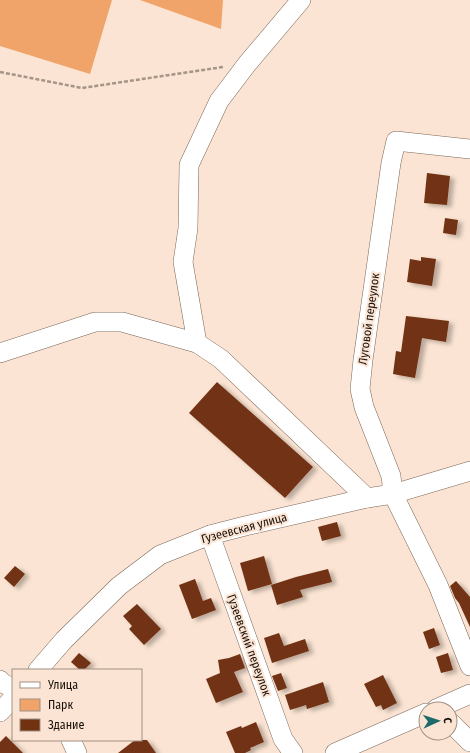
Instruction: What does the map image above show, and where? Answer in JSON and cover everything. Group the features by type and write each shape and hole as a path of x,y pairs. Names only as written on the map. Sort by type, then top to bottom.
{"street":[{"path":"197,343 183,262 188,228 189,165 219,101 247,64 300,0"},
{"name":"Луговой переулок","path":"470,148 396,141 391,163 362,360 360,389 364,406 391,476 394,494 438,585 470,666"},
{"path":"0,353 95,322 122,322 197,343 221,359 367,498"},
{"name":"Гузеевская улица","path":"39,669 64,640 119,586 160,555 210,535 367,498 394,494 470,471"},
{"name":"Гузеевский переулок","path":"210,535 283,740 293,753"},
{"path":"0,680 2,683 12,688"},
{"path":"458,701 470,694"},
{"path":"0,712 12,699"},
{"path":"336,753 418,720"},
{"path":"458,731 470,742"},
{"path":"71,741 77,753"}],"path":[{"path":"0,72 82,88 247,64"}],"green space":[{"path":"0,0 112,0 90,74 0,46"},
{"path":"140,0 223,0 221,29"}],"building":[{"path":"427,173 450,176 447,205 424,203"},
{"path":"445,218 458,220 456,235 443,233"},
{"path":"421,257 436,259 432,286 407,282 410,259 421,261"},
{"path":"406,316 449,321 446,342 422,338 415,378 393,374 396,351 401,352"},
{"path":"217,382 313,467 285,498 189,413"},
{"path":"337,522 341,536 322,541 318,527"},
{"path":"264,556 272,584 248,591 240,563"},
{"path":"15,566 25,574 14,587 4,578"},
{"path":"328,569 332,582 300,590 303,597 277,605 271,585"},
{"path":"195,579 203,601 211,598 216,610 192,619 179,585"},
{"path":"456,581 470,597 470,627 450,586"},
{"path":"137,604 161,629 144,645 129,629 132,626 123,616"},
{"path":"434,628 440,645 429,649 423,632"},
{"path":"279,633 284,646 305,639 309,651 272,663 264,638"},
{"path":"79,653 91,663 85,669 79,669 71,662"},
{"path":"448,653 453,670 441,673 436,657"},
{"path":"240,654 245,668 234,672 243,692 216,703 206,679 220,673 218,660"},
{"path":"281,673 287,688 278,691 272,676"},
{"path":"383,675 397,703 383,710 381,705 376,707 364,684"},
{"path":"323,682 329,702 307,709 306,705 290,710 285,695"},
{"path":"256,722 264,742 250,748 251,750 245,753 235,753 226,732 241,726 242,728"},
{"path":"6,736 23,753 0,753 0,742"},
{"path":"147,740 156,753 118,753 134,741"}]}
